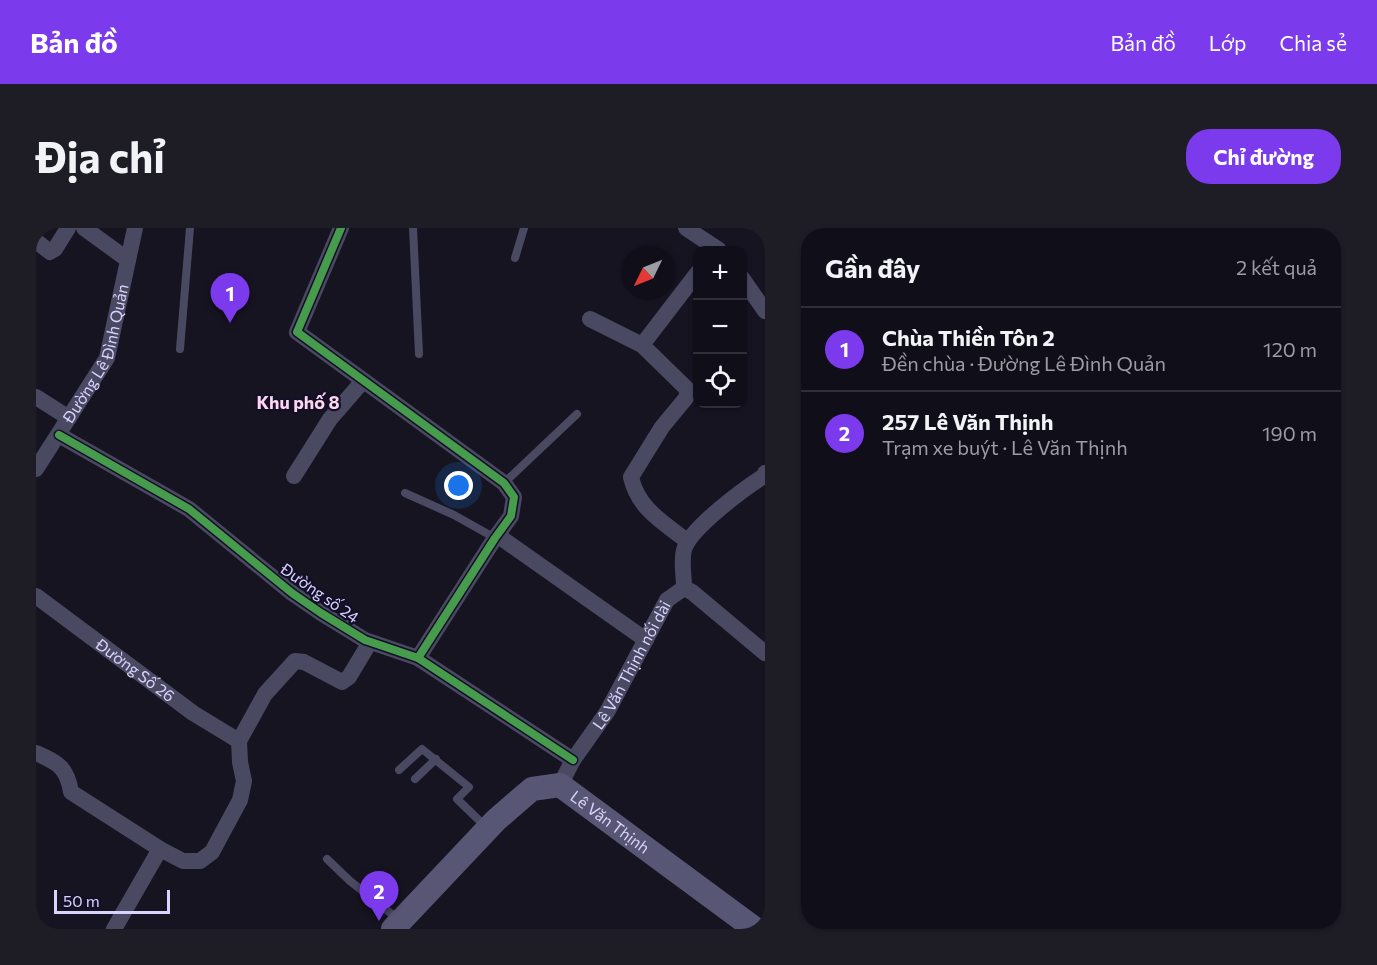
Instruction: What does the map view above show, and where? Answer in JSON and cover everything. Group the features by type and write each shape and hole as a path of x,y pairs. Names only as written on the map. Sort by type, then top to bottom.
{"street":[{"path":"36,241 50,252 55,249 68,228"},
{"path":"84,228 128,260"},
{"name":"Đường Lê Đình Quản","path":"36,469 107,358 135,228"},
{"path":"341,228 297,332 504,483 514,497 511,516 418,658"},
{"path":"686,228 711,246"},
{"path":"642,345 693,279"},
{"path":"747,285 765,311"},
{"path":"590,319 642,345 688,390 686,398 662,427 631,477 634,492 649,511 687,541 733,496 764,476 765,473"},
{"path":"294,476 330,419 363,381"},
{"path":"36,397 69,418"},
{"name":"Đường số 24","path":"59,435 189,509 292,593 321,613 370,642 418,658 573,760"},
{"path":"496,536 646,640"},
{"name":"Lê Văn Thịnh nối dài","path":"560,785 573,760 607,712 667,600 684,588 683,551 687,541"},
{"path":"684,588 692,592 765,653"},
{"name":"Đường Số 26","path":"36,596 193,713 239,741"},
{"path":"36,753 63,768 69,778 71,792 160,849 183,861 200,861 212,852 240,800 244,781 239,741 265,694 295,662 304,662 342,682 349,677 370,642"},
{"name":"Lê Văn Thịnh","path":"397,925 487,828 532,789 560,785 748,927"},
{"path":"114,929 160,849"}],"lane":[{"path":"180,349 190,228"},
{"path":"413,228 419,354"},
{"path":"515,258 524,228"},
{"path":"504,483 577,414"},
{"path":"405,493 496,536"},
{"path":"399,770 422,749 469,787 457,799 487,828"},
{"path":"415,779 436,759"},
{"path":"327,859 397,925"}],"cycle path":[{"path":"341,228 297,332 504,483 514,497 511,516 418,658"},
{"path":"59,435 189,509 292,593 321,613 365,640 418,658 573,760"}],"place":[{"name":"Chùa Thiền Tôn 2","path":"230,323"},
{"name":"257 Lê Văn Thịnh","path":"379,921"}],"district":[{"name":"Khu phố 8","path":"298,403"}]}
